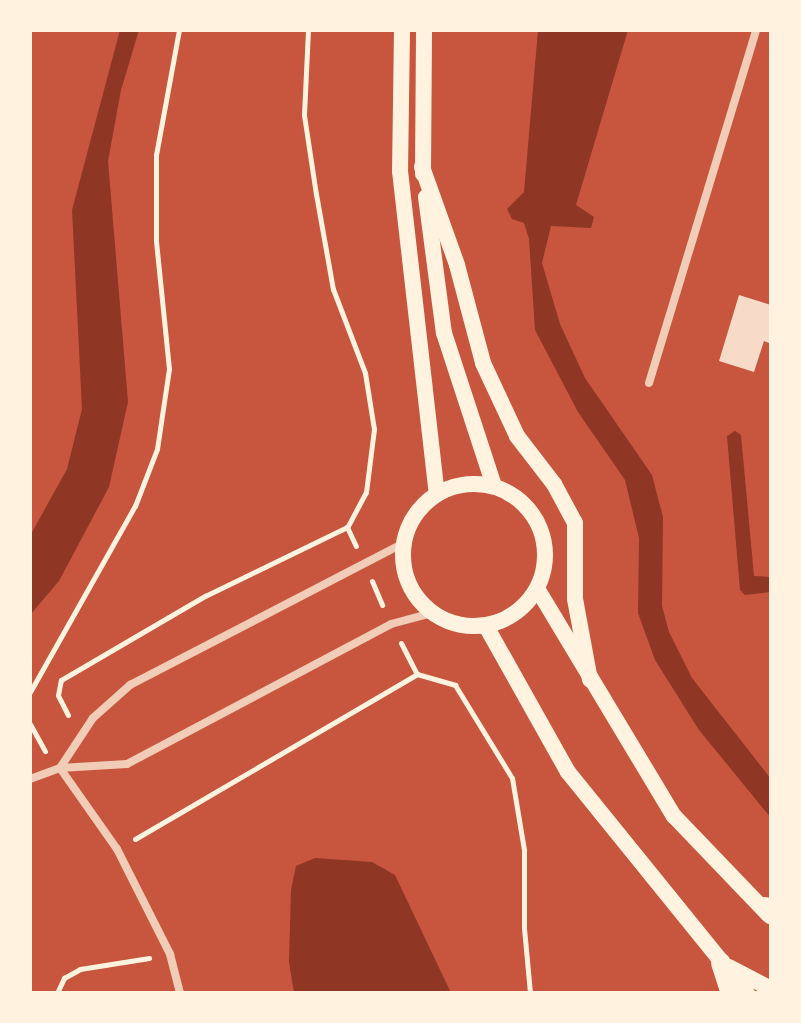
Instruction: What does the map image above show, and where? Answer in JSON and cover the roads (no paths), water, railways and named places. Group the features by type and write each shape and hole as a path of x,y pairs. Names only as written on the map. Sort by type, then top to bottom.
{"main road":[{"path":"402,30 400,171 437,494"},
{"path":"424,30 422,167 444,333 494,486"},
{"path":"422,167 457,265 483,363 517,436 554,484 575,523 575,599 590,680"},
{"path":"473,484 494,486 524,503 542,529 546,550 538,590 506,620 486,626 458,625 432,613 405,575 404,543 415,515 437,494 473,484"},
{"path":"538,590 674,816 769,912"},
{"path":"486,626 568,772 747,993"},
{"path":"721,963 771,989"},
{"path":"721,963 731,993"}],"street":[{"path":"649,383 756,30"},
{"path":"60,768 79,735 103,707 173,659 404,543"},
{"path":"30,779 60,768 127,764 391,624 432,613"},
{"path":"60,768 117,849 170,954 180,993"}]}
